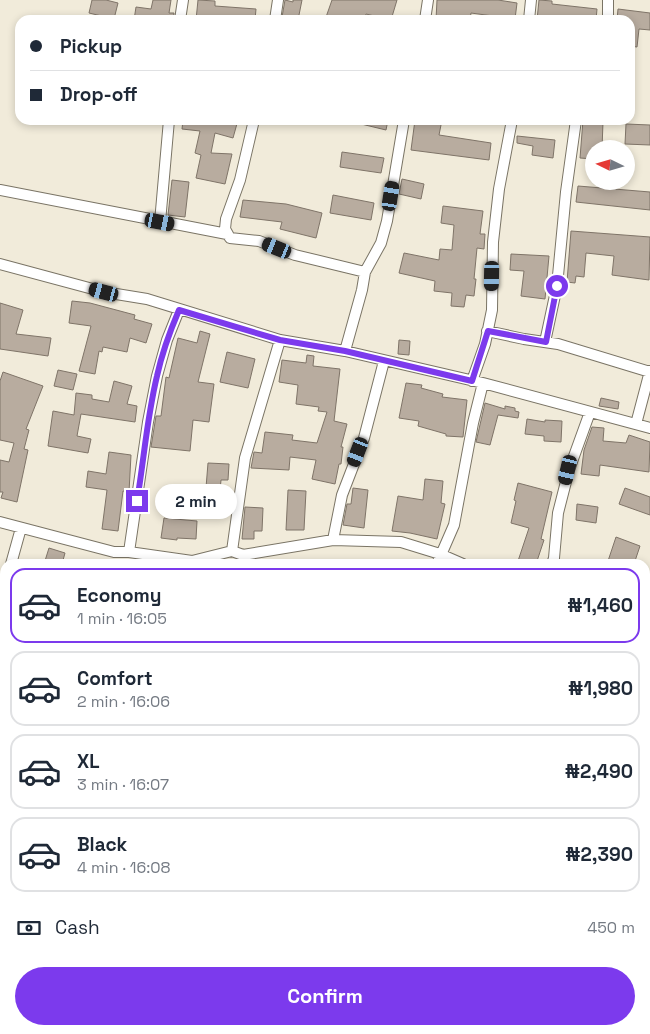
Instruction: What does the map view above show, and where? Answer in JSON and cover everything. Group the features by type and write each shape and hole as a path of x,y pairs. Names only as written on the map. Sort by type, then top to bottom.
{"street":[{"path":"181,15 183,0"},
{"path":"276,15 278,0"},
{"path":"426,15 428,0"},
{"path":"529,15 531,0"},
{"path":"608,0 608,15"},
{"path":"160,222 169,125"},
{"path":"253,125 240,180 226,219 225,229 230,238 259,240 295,255 365,272"},
{"path":"345,351 362,290 365,272 381,243 387,221 403,125"},
{"path":"232,551 243,559 334,540 401,542 438,559 454,525 473,423 478,382 492,310 493,242 498,198 511,125"},
{"path":"546,342 557,286 566,192 575,125"},
{"path":"0,190 227,234"},
{"path":"0,264 104,292 146,299 280,340 345,351 478,382 650,428"},
{"path":"122,559 125,552 156,376 179,310"},
{"path":"488,331 558,344 650,371 636,424"},
{"path":"232,551 245,458 280,340"},
{"path":"334,540 342,495 364,438 384,361"},
{"path":"554,559 558,513 568,470 590,412"},
{"path":"0,522 98,549 177,559"},
{"path":"12,559 20,528"},
{"path":"200,559 232,551"}],"building":[{"path":"92,0 106,0 118,3 115,15 89,13"},
{"path":"153,0 171,0 169,13 174,13 174,15 135,15 136,7 151,9"},
{"path":"198,0 215,1 215,6 256,9 255,15 196,15"},
{"path":"285,0 293,2 293,0 302,0 299,15 282,15"},
{"path":"332,0 397,0 392,15 327,15"},
{"path":"437,0 498,0 517,3 516,15 471,13 471,15 436,15"},
{"path":"539,0 552,1 552,4 597,9 596,15 538,15"},
{"path":"618,9 650,13 650,30 639,29 637,47 635,47 635,15 617,15"},
{"path":"182,125 237,125 233,138 215,133 211,153 232,154 225,184 196,178 201,155 195,153 200,131 182,129"},
{"path":"365,125 387,125 386,130"},
{"path":"414,125 441,125 439,135 491,143 489,160 411,150"},
{"path":"583,125 603,125 602,140 585,140 585,158 580,158"},
{"path":"626,125 650,125 650,145 635,144 635,140 625,140"},
{"path":"517,136 555,140 553,158 532,155 533,146 517,143"},
{"path":"342,152 384,158 381,173 340,167"},
{"path":"402,179 424,184 421,199 399,194"},
{"path":"172,180 189,182 185,217 168,215"},
{"path":"578,186 585,187 585,190 650,192 650,210 576,202"},
{"path":"333,195 374,203 371,220 330,213"},
{"path":"243,200 286,204 322,213 316,238 280,229 282,222 240,217"},
{"path":"443,206 483,211 480,234 485,234 484,249 477,248 474,296 466,295 464,307 451,306 452,293 434,291 435,281 399,273 404,253 439,260 440,249 452,250 454,225 441,223"},
{"path":"571,231 650,237 649,280 612,275 614,256 586,253 584,277 576,276 575,283 567,282"},
{"path":"511,254 549,256 545,299 521,296 524,271 510,270"},
{"path":"72,301 90,303 135,315 134,319 152,324 146,343 130,338 127,352 103,347 102,352 99,351 95,374 79,371 91,326 69,323"},
{"path":"0,303 23,310 16,334 51,338 48,356 0,349"},
{"path":"200,331 210,334 198,382 214,384 209,422 193,420 190,451 151,447 156,416 161,416 166,377 169,378 178,338 197,343"},
{"path":"399,340 410,341 409,355 398,354"},
{"path":"227,352 255,359 248,388 220,382"},
{"path":"307,355 314,356 313,366 340,369 334,421 347,424 341,447 343,447 341,464 339,464 335,484 312,479 316,460 290,457 289,470 251,468 254,452 262,453 265,432 293,435 292,440 317,443 327,412 318,411 319,407 296,404 298,385 279,382 282,360 306,363"},
{"path":"58,370 77,374 73,390 54,386"},
{"path":"3,372 43,386 26,429 29,430 24,449 28,450 17,502 1,498 3,492 0,492 0,460 9,462 14,443 0,440 0,381"},
{"path":"114,381 132,386 127,404 137,406 135,422 81,414 77,436 91,439 88,453 48,446 53,411 74,415 76,393 92,395 92,399 109,402"},
{"path":"406,383 422,385 421,388 443,394 442,397 467,400 463,437 446,436 446,434 418,426 419,421 399,418"},
{"path":"601,398 619,402 618,409 599,406"},
{"path":"485,403 505,409 505,406 515,408 515,411 519,412 518,418 498,415 490,445 476,442"},
{"path":"527,419 545,422 545,420 562,421 561,442 544,441 544,436 525,434"},
{"path":"592,427 604,428 603,441 626,443 629,435 650,442 649,472 600,465 599,476 581,474 584,450"},
{"path":"109,452 131,455 129,492 123,491 118,531 102,529 107,490 86,487 88,471 106,474"},
{"path":"208,463 229,464 228,480 221,480 219,501 205,500"},
{"path":"425,479 443,481 441,503 445,504 437,539 392,531 398,496 423,500"},
{"path":"518,483 552,492 541,539 544,540 538,559 519,559 529,528 511,523 516,501 514,500"},
{"path":"353,488 368,490 364,528 343,525 347,504 351,504"},
{"path":"625,488 650,497 650,515 619,504"},
{"path":"288,490 306,491 304,530 286,530"},
{"path":"577,504 598,507 596,523 576,520"},
{"path":"245,507 263,508 262,531 254,531 254,539 242,539"},
{"path":"164,518 197,521 196,539 177,538 177,540 161,538"},
{"path":"616,537 640,546 636,559 609,559"},
{"path":"49,548 65,553 63,559 46,559"}],"route":[{"path":"137,501 156,376 179,310 280,340 345,351 472,381 488,331 546,342 557,286"}]}
